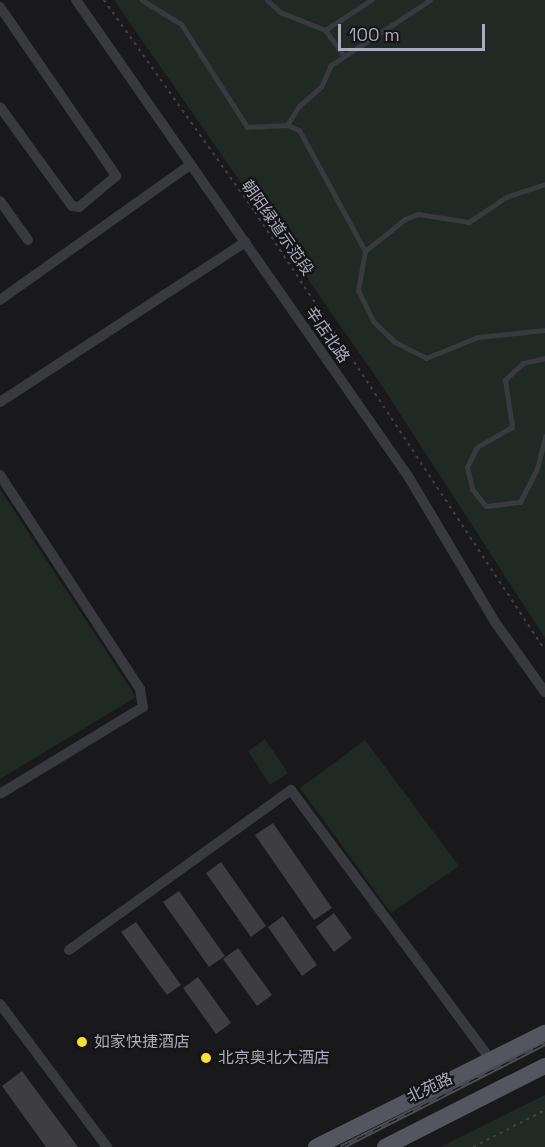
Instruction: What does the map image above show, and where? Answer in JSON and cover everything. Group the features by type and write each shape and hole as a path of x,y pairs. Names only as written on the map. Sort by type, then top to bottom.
{"main road":[{"name":"北苑路","path":"316,1147 545,1033"},
{"name":"北苑路","path":"385,1147 545,1066"}],"street":[{"name":"辛店北路","path":"76,0 408,476 495,622 545,692"},
{"path":"0,8 116,176 79,207 72,206 0,107"},
{"path":"0,300 190,165"},
{"path":"0,201 28,240"},
{"path":"0,402 245,242"},
{"path":"0,475 140,689 143,707 0,794"},
{"path":"69,950 291,790 490,1059"},
{"path":"0,1004 106,1147"}],"lane":[{"path":"142,0 181,24 247,127 287,125 299,130 365,251 358,290 373,321 395,342 426,358 478,336 545,330"},
{"path":"267,0 280,12 325,30 343,55"},
{"path":"325,30 371,0"},
{"path":"287,125 343,55 381,37 430,0"},
{"path":"365,251 405,219 418,214 469,222 506,197 545,184"},
{"path":"545,358 523,363 505,380 512,427 477,447 467,467 472,489 486,506 520,502 537,469 545,436"}],"path":[{"name":"朝阳绿道示范段","path":"104,0 255,212 545,650"},
{"path":"473,1147 545,1110"}],"shaded area":[{"path":"114,0 545,0 545,638 380,383"},
{"path":"0,489 136,697 0,779"},
{"path":"265,739 288,773 270,785 248,751"},
{"path":"365,740 459,866 391,913 300,788"},
{"path":"545,1095 545,1147 440,1147"}],"building":[{"path":"273,823 332,908 314,920 255,835"},
{"path":"221,862 266,926 251,937 206,873"},
{"path":"179,891 225,956 209,967 163,902"},
{"path":"334,913 352,938 334,952 316,927"},
{"path":"283,916 317,965 302,976 268,927"},
{"path":"136,922 181,985 167,995 121,932"},
{"path":"238,948 272,995 257,1006 223,959"},
{"path":"198,977 231,1023 216,1034 183,988"},
{"path":"22,1071 78,1147 46,1147 2,1086"}],"railway":[{"path":"341,1147 545,1043"}],"place":[{"name":"如家快捷酒店","path":"82,1042"},
{"name":"北京奥北大酒店","path":"206,1058"}]}
